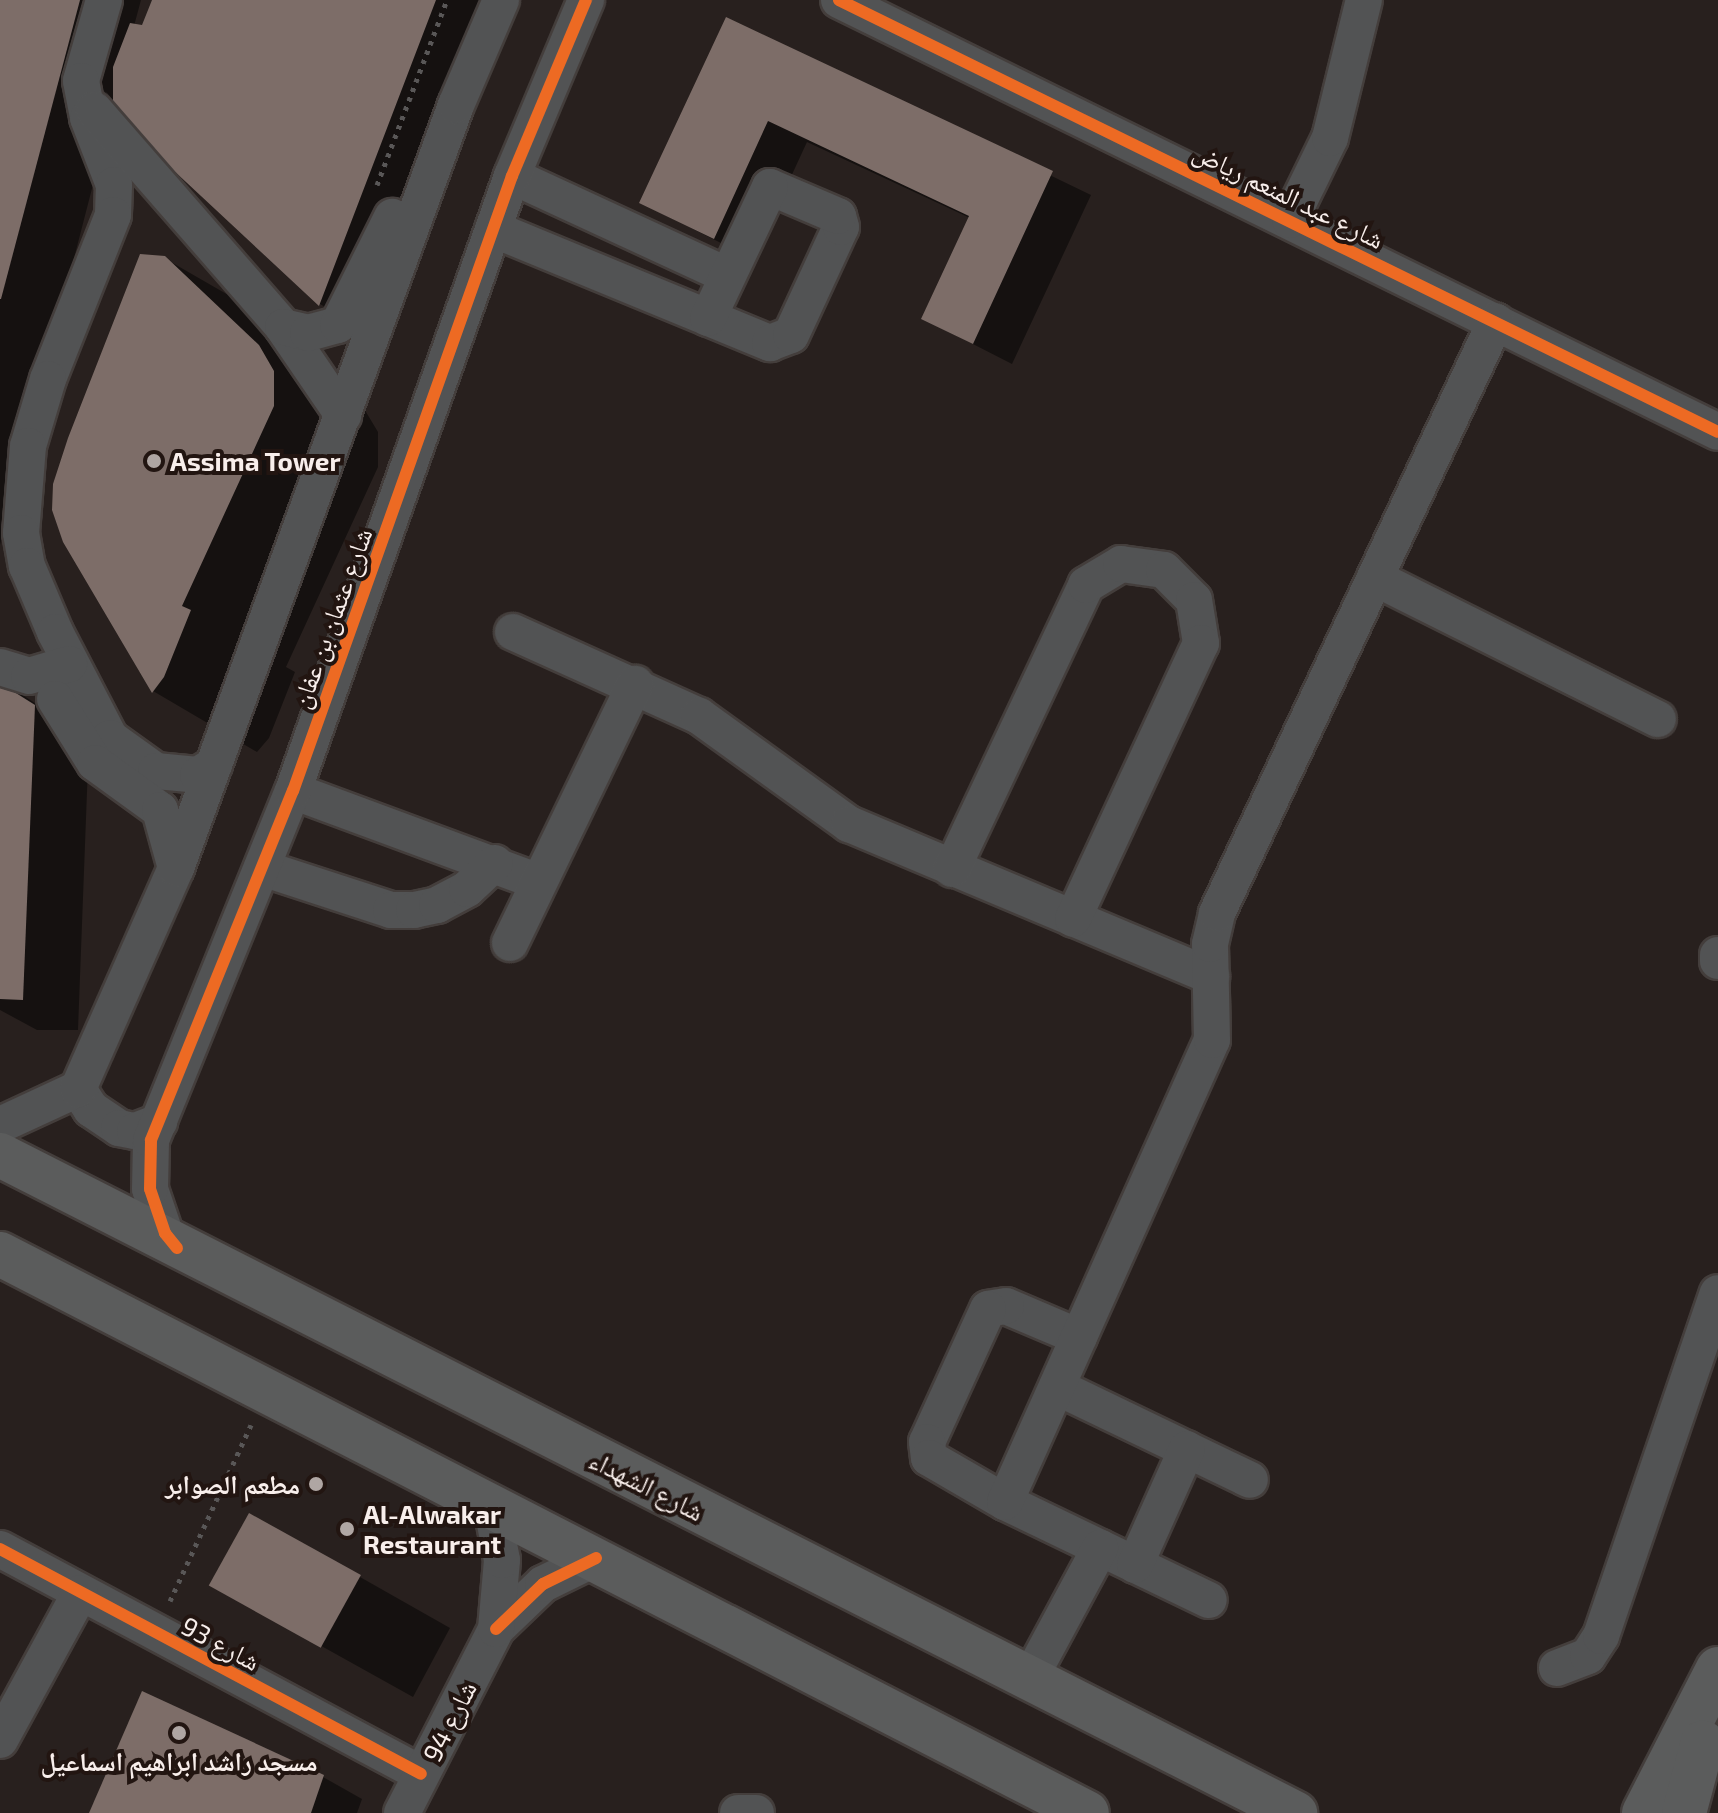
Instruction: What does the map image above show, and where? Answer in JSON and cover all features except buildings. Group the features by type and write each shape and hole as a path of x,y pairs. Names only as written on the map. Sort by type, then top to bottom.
{"main road":[{"name":"شارع الشهداء","path":"0,1155 177,1248 1295,1813"},
{"path":"0,1254 268,1388 1087,1813"},
{"path":"1644,1813 1718,1669"},
{"path":"1684,1813 1718,1690"}],"street":[{"path":"104,0 88,41 84,95 114,185 113,215 48,379 28,446 21,533 27,566 69,664 110,738 133,759 176,776 198,775 214,765"},
{"path":"0,1125 78,1089 176,868 456,105 501,0"},
{"name":"شارع عثمان بن عفان","path":"177,1248 165,1233 150,1189 148,1158 159,1122 293,791 512,176 586,0"},
{"name":"شارع عبد المنعم رياض","path":"839,0 1718,432"},
{"path":"1290,220 1330,138 1364,0"},
{"path":"84,95 283,327 343,415"},
{"path":"283,327 308,333 338,325 415,169 456,105"},
{"path":"512,176 726,275"},
{"path":"493,229 708,318 770,343 791,335 841,221 770,187 708,318"},
{"path":"1005,1502 1212,1040 1211,976 1217,913 1496,321"},
{"path":"952,869 1086,585 1121,564 1164,570 1194,600 1201,643 1073,919"},
{"path":"1375,578 1658,719"},
{"path":"513,632 635,684 699,716 849,824 1211,976"},
{"path":"0,667 29,676 52,673 69,664"},
{"path":"510,943 635,684"},
{"path":"55,699 95,763 160,810 176,868"},
{"path":"293,791 495,863 539,882"},
{"path":"262,868 391,910 414,910 437,905 467,889 495,863"},
{"path":"78,1089 91,1109 119,1128 135,1131 159,1122"},
{"path":"1557,1668 1588,1656 1601,1636 1718,1293"},
{"path":"1079,1337 996,1304 983,1314 926,1450 936,1465 1005,1502 1209,1600"},
{"path":"1057,1387 1250,1480"},
{"path":"1135,1565 1187,1449"},
{"name":"شارع 94","path":"491,1503 502,1560 496,1629"},
{"path":"1030,1678 1100,1548"},
{"name":"شارع 93","path":"0,1549 421,1774"},
{"name":"شارع 94","path":"402,1813 496,1629 543,1584 596,1558"},
{"path":"0,1740 80,1593"},
{"path":"738,1813 756,1813"}],"path":[{"path":"376,187 447,0"},
{"path":"155,1633 268,1388"}],"cycle path":[{"path":"177,1248 165,1233 150,1189 151,1140 293,791 512,176 586,0"},
{"path":"839,0 1718,432"},
{"path":"0,1549 421,1774"},
{"path":"496,1629 543,1584 596,1558"}],"place":[{"name":"Assima Tower","path":"154,461"},
{"name":"مطعم الصوابر","path":"316,1484"},
{"name":"Al-Alwakar Restaurant","path":"347,1529"},
{"name":"مسجد راشد ابراهيم اسماعيل","path":"179,1733"}]}
